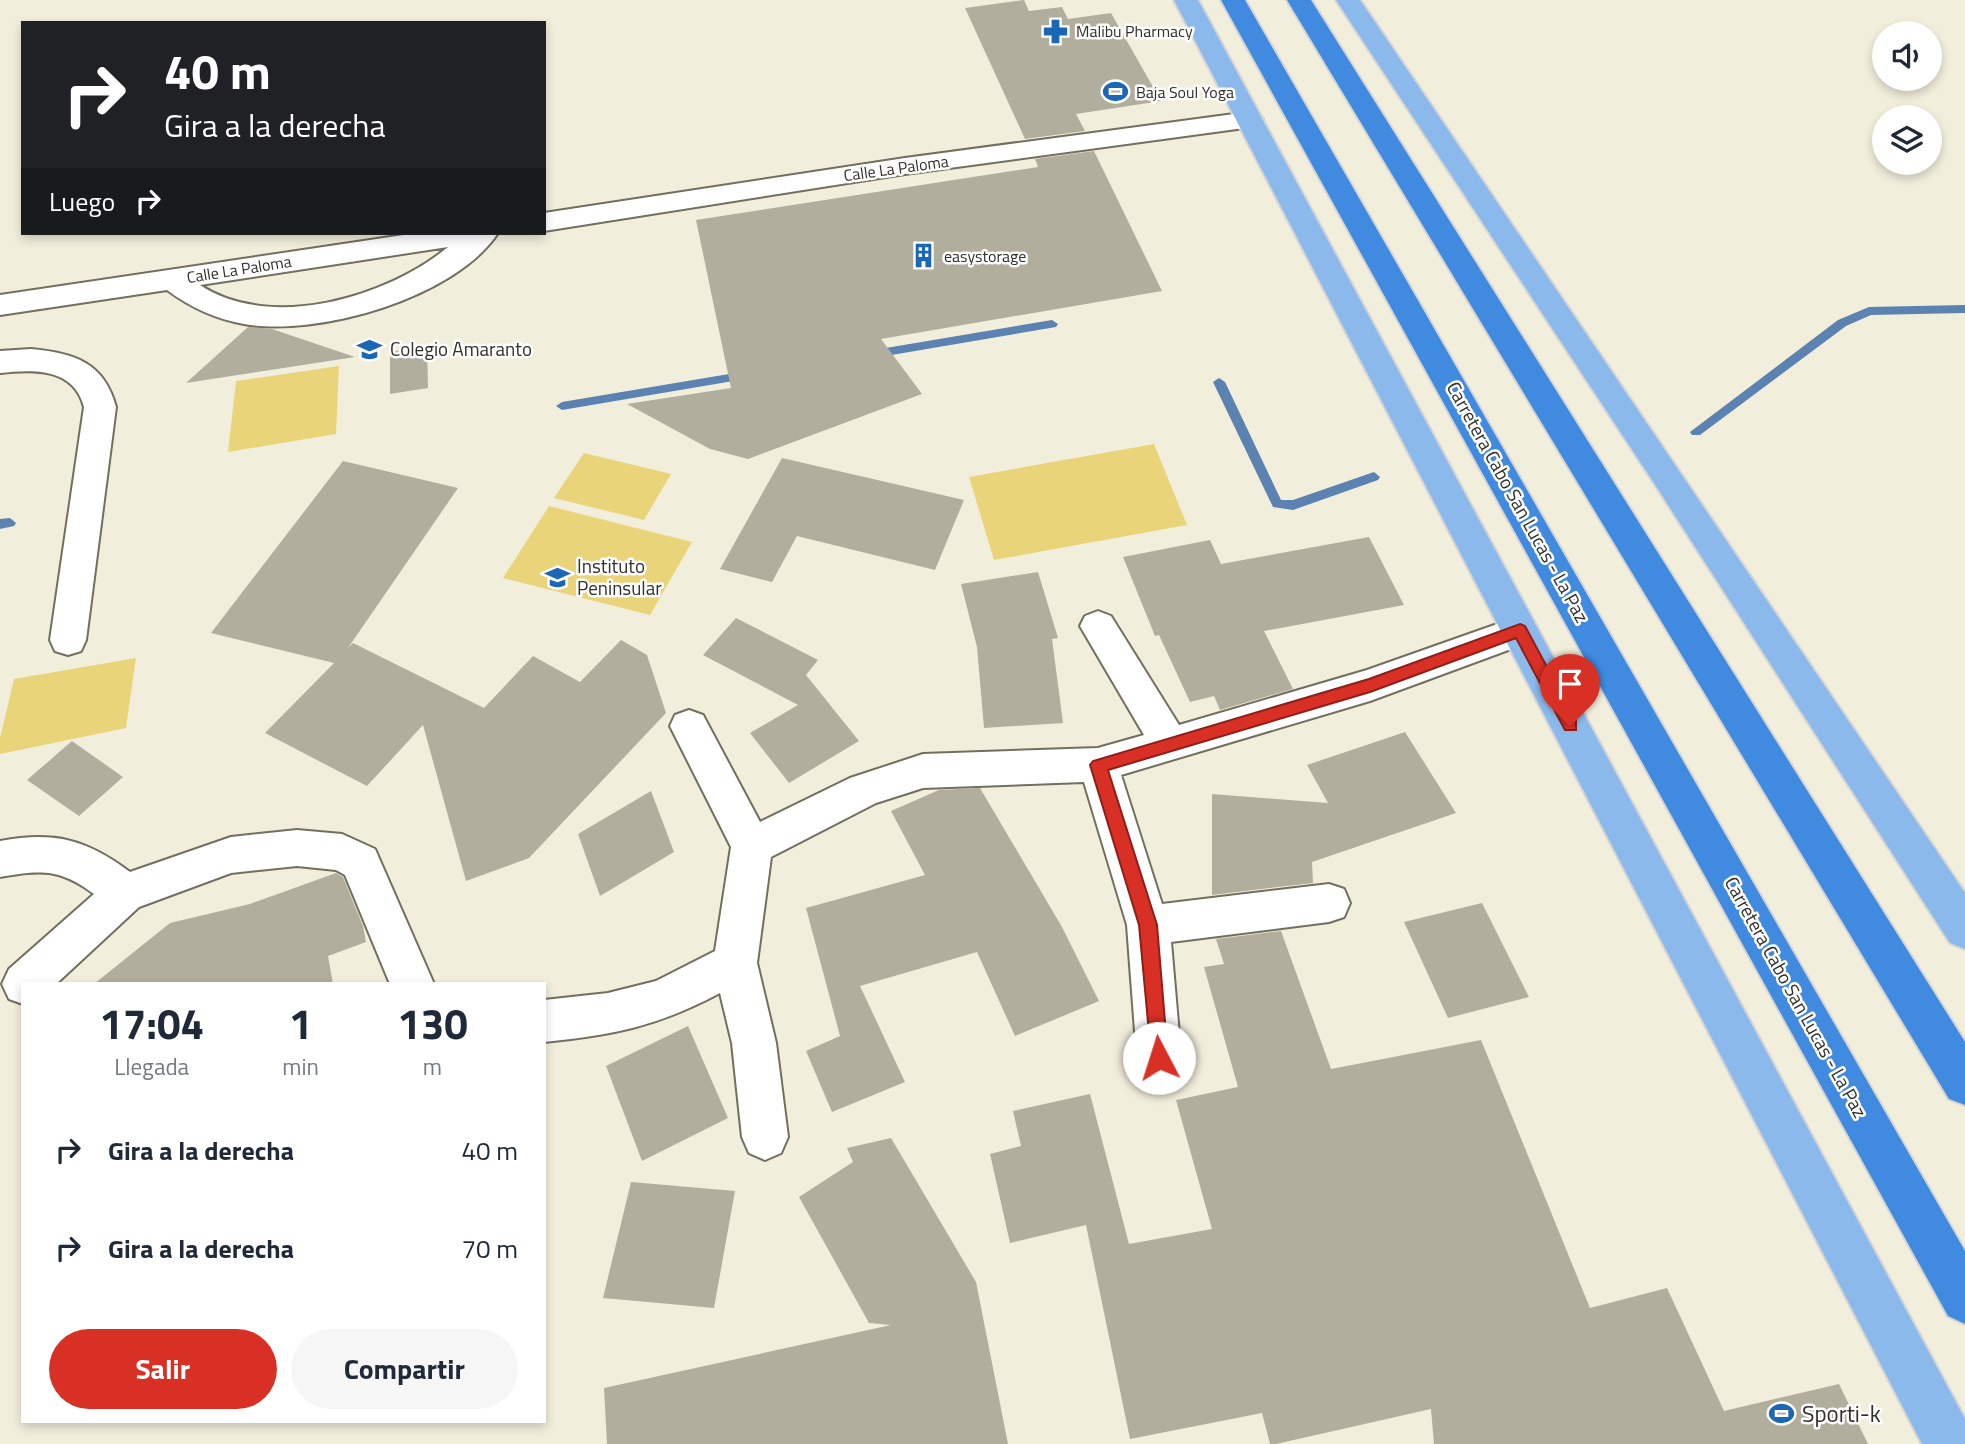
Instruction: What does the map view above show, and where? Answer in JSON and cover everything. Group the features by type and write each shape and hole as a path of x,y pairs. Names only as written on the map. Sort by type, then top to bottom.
{"highway":[{"name":"Carretera Cabo San Lucas - La Paz","path":"1233,0 1965,1299"},
{"path":"1299,0 1965,1083"}],"main road":[{"path":"1186,0 1950,1444"},
{"path":"1348,0 1666,474 1965,929"}],"street":[{"name":"Calle La Paloma","path":"546,222 905,166 1249,120"},
{"name":"Calle La Paloma","path":"0,305 467,235"},
{"path":"172,279 216,307 273,318 306,317 355,305 414,281 444,265 478,235"},
{"path":"0,362 36,359 65,365 92,383 97,394 100,408 68,640"},
{"path":"1098,626 1171,746"},
{"path":"752,846 864,790 923,771 1098,765 1171,746 1370,685 1520,631"},
{"path":"688,726 752,846 735,963 754,1043 765,1137"},
{"path":"1098,765 1148,925 1159,1058"},
{"path":"25,982 125,893 231,855 298,848 353,855 360,862 385,914 411,982"},
{"path":"0,859 32,852 60,855 87,863 125,893"},
{"path":"1148,925 1329,903"},
{"path":"546,1021 608,1014 663,999 735,963"},
{"path":"0,1002 21,986"}],"shaded area":[{"path":"339,366 336,434 228,452 236,381"},
{"path":"1154,444 1187,525 994,560 969,477"},
{"path":"584,453 671,474 644,520 554,498"},
{"path":"549,506 692,542 650,615 503,578"},
{"path":"136,658 126,728 0,754 0,738 14,679"}],"building":[{"path":"1024,0 1029,11 1062,7 1068,19 1111,13 1161,101 1076,114 1085,131 1025,139 965,8"},
{"name":"easystorage","path":"1094,151 1162,291 881,339 922,394 748,459 710,449 627,404 731,388 696,220 1038,167 1035,159"},
{"path":"248,327 272,329 355,357 186,383"},
{"path":"427,346 428,388 390,394 390,352"},
{"path":"782,458 964,500 935,570 797,536 772,582 720,569"},
{"path":"343,461 458,488 348,648 353,643 484,708 533,656 580,682 621,640 647,655 666,713 529,858 466,881 423,725 367,786 265,733 334,663 211,633"},
{"path":"1369,537 1404,605 1264,631 1293,689 1220,710 1214,696 1190,702 1159,635 1155,636 1123,557 1210,540 1221,564"},
{"path":"1038,572 1058,638 1052,639 1063,723 984,728 977,647 961,584"},
{"path":"736,618 818,660 806,675 859,741 789,783 750,733 798,705 703,655"},
{"path":"1405,732 1456,813 1312,862 1313,883 1212,895 1212,794 1328,803 1307,765"},
{"path":"72,741 123,777 79,816 27,780"},
{"path":"980,788 1062,927 1099,1001 1015,1036 977,952 860,986 905,1082 832,1112 806,1051 840,1036 806,908 925,875 891,811 939,790"},
{"path":"651,791 674,852 600,896 578,834"},
{"path":"336,873 343,877 363,926 366,942 328,956 333,982 96,982 170,923 250,904"},
{"path":"1482,903 1529,997 1448,1018 1404,922"},
{"path":"1281,931 1331,1069 1481,1040 1590,1308 1667,1288 1724,1411 1839,1384 1868,1444 1434,1444 1431,1409 1276,1444 1270,1444 1262,1413 1130,1439 1086,1225 1010,1243 990,1154 1021,1146 1013,1111 1090,1094 1129,1244 1212,1229 1176,1100 1238,1087 1204,967 1224,964 1216,939"},
{"path":"688,1026 728,1118 642,1161 606,1066"},
{"path":"891,1138 976,1282 1008,1444 607,1444 604,1388 891,1325 869,1323 799,1197 853,1162 847,1148"},
{"path":"631,1182 735,1191 714,1308 603,1298"}],"waterway":[{"path":"1696,432 1842,323 1869,311 1965,309"},
{"path":"874,354 1052,324"},
{"path":"562,406 747,375"},
{"path":"1219,382 1277,504 1293,505 1374,477"},
{"path":"0,524 10,523"}],"place":[{"name":"Malibu Pharmacy","path":"1056,31"},
{"name":"Baja Soul Yoga","path":"1116,92"},
{"name":"easystorage","path":"924,256"},
{"name":"Colegio Amaranto","path":"370,349"},
{"name":"Instituto Peninsular","path":"557,577"},
{"name":"Sporti-k","path":"1782,1414"}],"route":[{"path":"1159,1058 1148,925 1098,765 1171,746 1370,685 1520,631 1570,726"}]}
